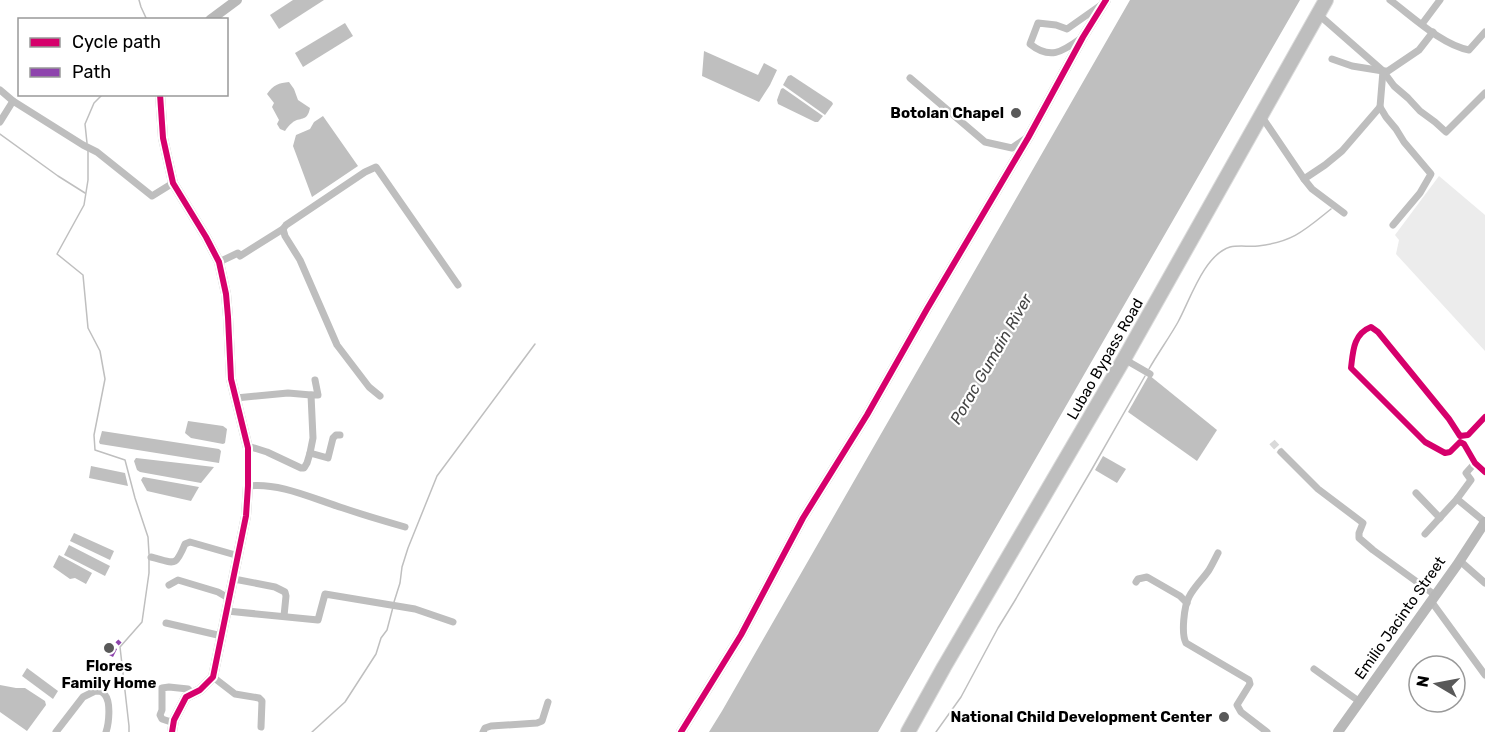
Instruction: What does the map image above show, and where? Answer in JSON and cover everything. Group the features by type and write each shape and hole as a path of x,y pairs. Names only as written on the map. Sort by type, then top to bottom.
{"highway":[{"name":"Lubao Bypass Road","path":"908,732 1124,359 1326,0"}],"street":[{"path":"213,18 237,0"},
{"path":"1390,0 1448,43 1469,50 1485,32"},
{"path":"1422,24 1440,0"},
{"path":"681,732 741,635 802,518 867,415 1105,2"},
{"path":"1083,37 1063,51 1049,53 1037,50 1030,44 1038,23 1067,29 1105,2"},
{"path":"1318,14 1383,71 1394,86 1420,111 1446,132 1485,93"},
{"path":"1332,59 1352,66 1388,71 1419,50 1433,32"},
{"path":"1383,71 1380,107 1404,142 1431,174 1420,193 1393,225"},
{"path":"910,78 985,142 1012,148 1028,138"},
{"path":"0,90 13,101 97,152 152,196 172,183"},
{"path":"160,96 163,138 172,183 219,262 226,294 231,379 248,448 249,486 246,516 213,677 200,690 193,694 186,697 173,728 162,719 160,715 162,688 188,689 193,694"},
{"path":"0,122 13,101"},
{"path":"1304,179 1342,151 1380,107"},
{"path":"1262,117 1312,189 1344,213"},
{"path":"219,262 238,253 240,256 365,172 376,167 458,285"},
{"path":"283,229 300,260 337,345 369,387 380,396"},
{"path":"1485,417 1468,435 1463,440 1460,442 1450,452 1445,453 1425,442 1351,368 1356,340 1366,328 1371,327 1378,332 1449,418 1463,440 1474,463 1485,472"},
{"path":"1124,359 1148,373"},
{"path":"236,398 288,393 318,395 315,380"},
{"path":"248,448 267,452 301,468 305,467 313,438 311,395"},
{"path":"310,453 327,458 333,438 340,435"},
{"path":"1281,452 1318,489 1363,523 1359,538 1433,598 1485,675"},
{"path":"1425,534 1471,480 1466,473 1474,463"},
{"path":"249,486 259,484 293,492 405,527"},
{"path":"1416,494 1440,518"},
{"path":"1457,499 1485,522"},
{"name":"Emilio Jacinto Street","path":"1337,732 1460,561 1485,522"},
{"path":"151,557 177,561 185,544 190,542 238,556"},
{"path":"1218,553 1209,571 1189,597 1183,632 1184,640 1248,680 1250,684 1238,708 1267,732"},
{"path":"1460,561 1485,583"},
{"path":"1136,582 1138,579 1147,577 1180,596 1187,603"},
{"path":"234,579 285,591 284,616"},
{"path":"169,585 178,580 218,592 230,599"},
{"path":"227,611 318,620 325,594 415,609 453,622"},
{"path":"166,623 222,636"},
{"path":"1314,669 1360,702"},
{"path":"213,677 235,694 259,698 261,727"},
{"path":"56,732 83,698 95,691 105,695 107,700 109,722 106,732"},
{"path":"483,732 485,728 491,726 537,723 542,720 548,702"}],"shaded area":[{"path":"1439,176 1485,215 1485,351 1396,254 1399,240 1395,235"}],"water":[{"path":"293,0 324,0 279,29 270,15"},
{"name":"Porac Gumain River","path":"1130,0 1300,0 878,732 709,732 722,711"},
{"path":"345,23 353,36 303,67 295,53"},
{"path":"704,51 758,75 764,63 777,70 759,102 702,76"},
{"path":"791,75 832,102 833,104 825,115 783,85"},
{"path":"289,82 298,100 310,108 307,116 295,121 285,131 277,124 279,120 272,107 274,103 267,94 276,85"},
{"path":"783,88 823,116 815,122 778,104 777,100"},
{"path":"323,116 358,166 312,197 293,146 296,135 310,129 314,122"},
{"path":"1149,375 1217,430 1197,461 1128,412"},
{"path":"188,421 223,426 227,429 225,443 191,438 185,433"},
{"path":"102,431 219,449 221,451 219,463 100,444"},
{"path":"1103,456 1126,469 1117,483 1095,470"},
{"path":"136,458 214,467 201,483 140,472 134,461"},
{"path":"91,466 125,473 128,486 89,478"},
{"path":"143,477 199,487 191,501 147,491 141,480"},
{"path":"74,533 114,551 110,560 70,541"},
{"path":"69,545 110,566 105,576 64,555"},
{"path":"59,555 92,573 86,584 75,578 70,579 53,567"},
{"path":"27,668 58,691 53,699 22,676"},
{"path":"0,685 25,688 45,701 46,705 27,731 0,712"}],"waterway":[{"path":"139,0 146,18"},
{"path":"87,143 85,124 94,103 101,96"},
{"path":"0,134 85,193"},
{"path":"88,151 88,180 84,205 57,254 83,275 88,328 100,351 105,379 94,435 95,450 125,460 148,537 149,554"},
{"path":"1149,369 1178,322 1205,268 1213,259 1230,247 1258,246 1290,238 1306,229 1331,209"},
{"path":"394,602 408,548 437,476 535,344"},
{"path":"936,732 961,697 998,628 1145,376"},
{"path":"129,732 120,647 142,622 149,559"},
{"path":"312,732 345,702 376,654 381,638 387,630 393,607"}],"tunnel":[{"path":"1272,442 1281,452"}],"marked path":[{"path":"111,656 120,641"}],"cycle path":[{"path":"681,732 741,635 803,518 867,415 1106,0"},
{"path":"160,96 163,138 173,183 219,262 226,294 231,379 248,448 246,516 213,677 200,690 186,697 174,720 172,732"},
{"path":"1485,417 1468,435 1460,436 1449,419 1378,332 1371,327 1357,339 1351,368 1425,442 1445,453 1450,452 1460,442 1464,444 1475,463 1485,472"}],"place":[{"name":"Botolan Chapel","path":"1016,113"},
{"name":"Flores Family Home","path":"109,648"},
{"name":"National Child Development Center","path":"1224,717"}]}
